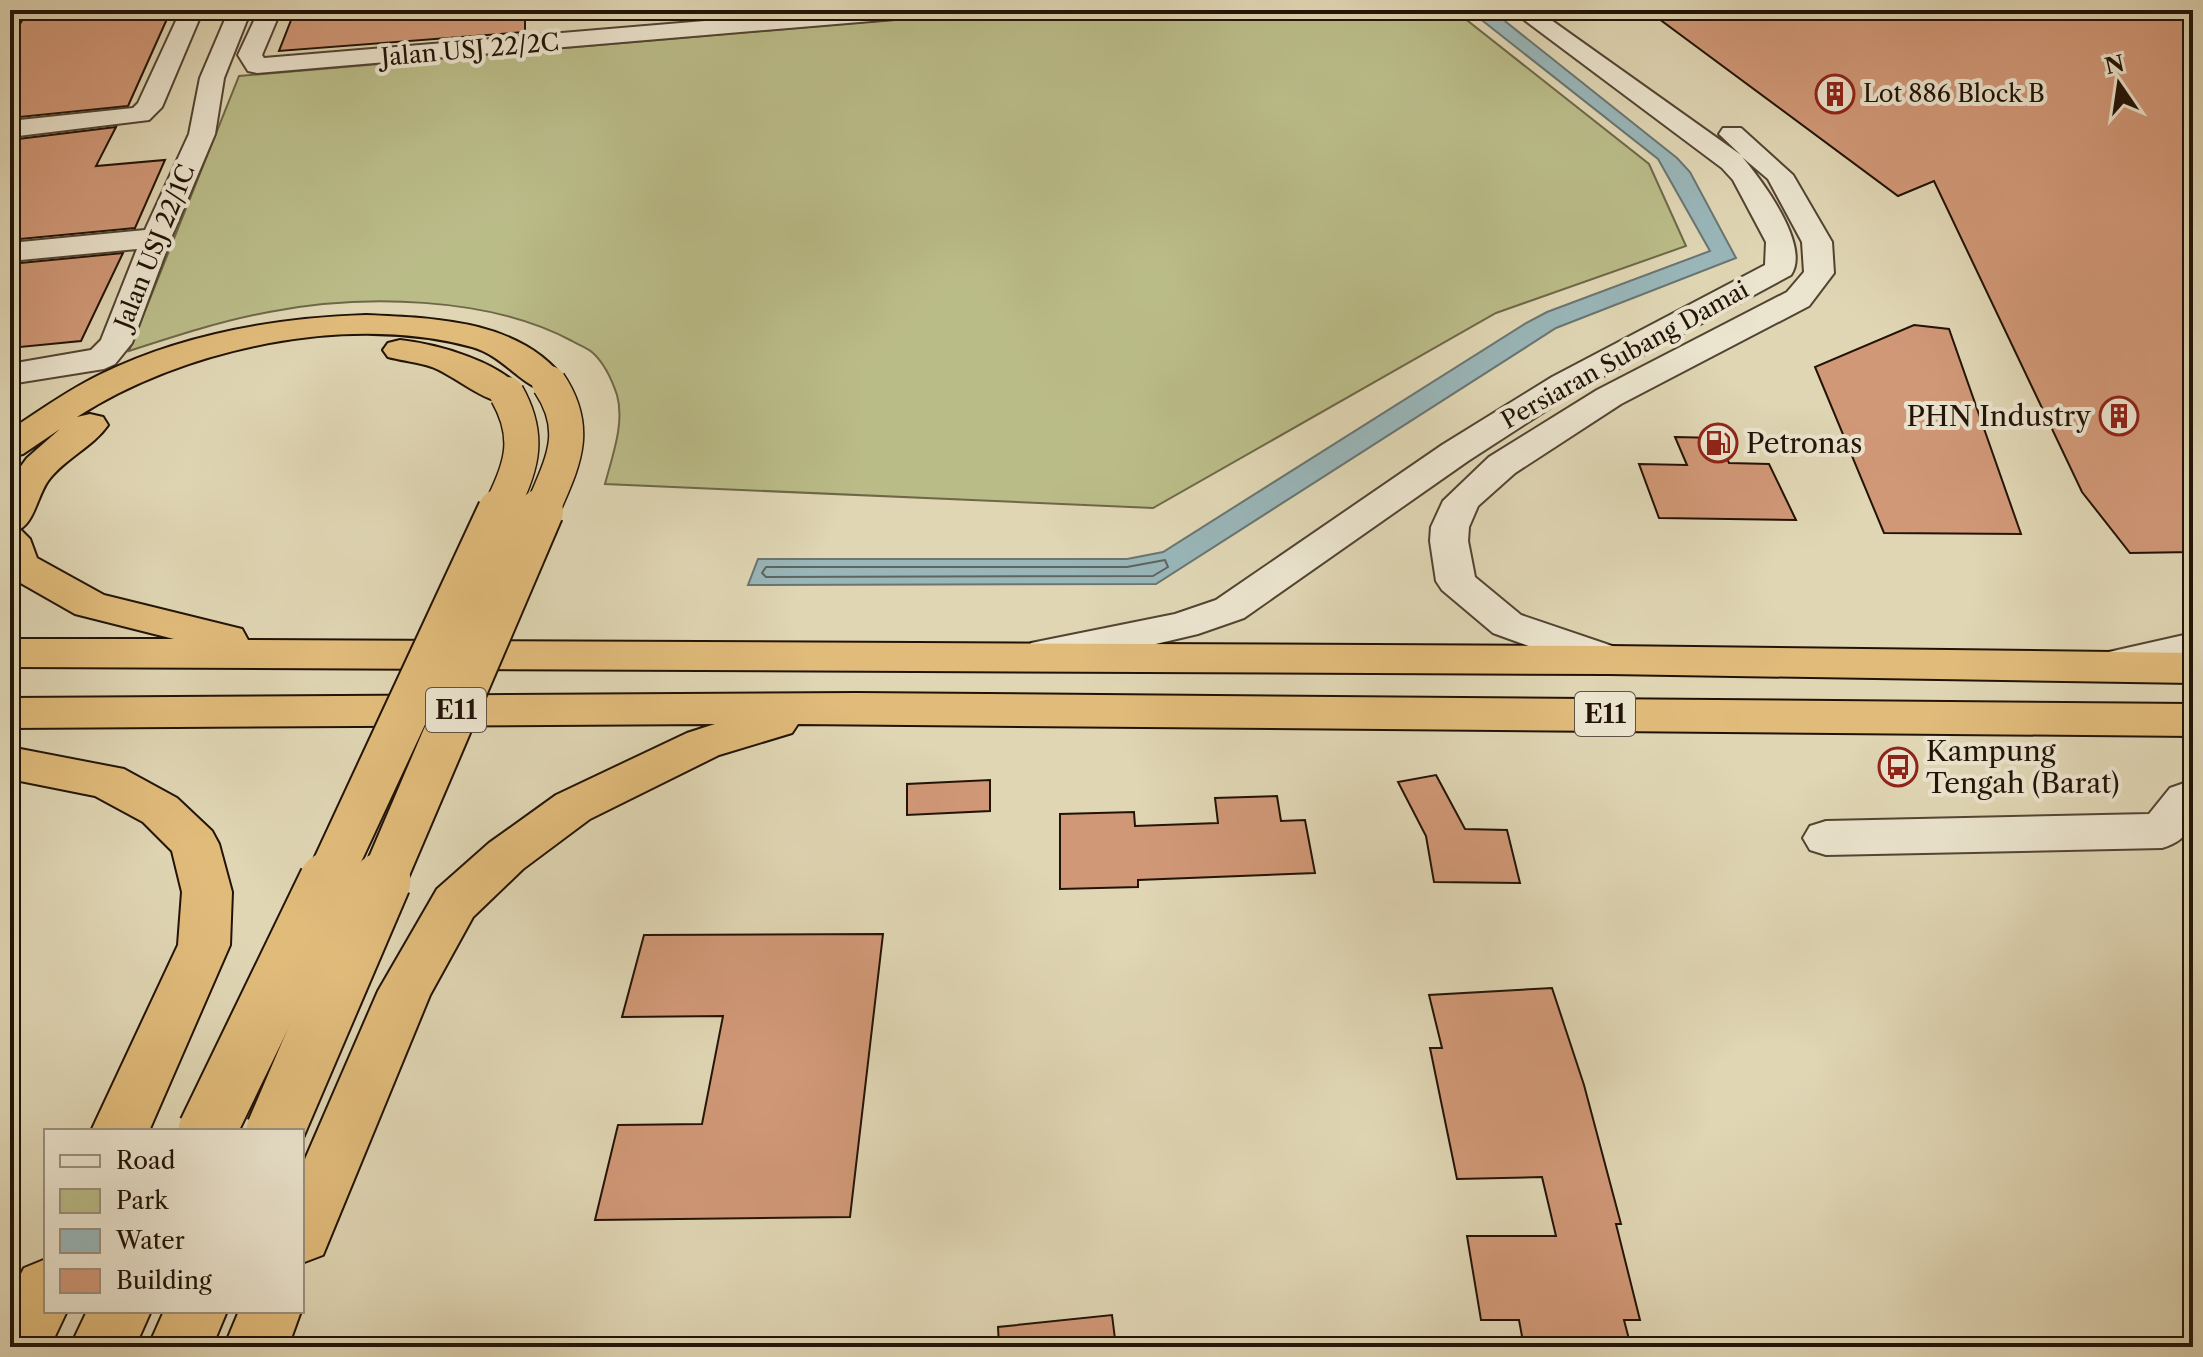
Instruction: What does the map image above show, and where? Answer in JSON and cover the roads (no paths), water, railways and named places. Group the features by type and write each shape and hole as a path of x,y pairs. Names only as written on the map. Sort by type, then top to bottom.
{"highway":[{"path":"10,446 124,376 172,358 305,328 416,327 467,335 511,351 528,389 521,416 525,444 513,483 343,850 208,1129"},
{"path":"10,520 18,494 43,461 78,432 122,405 163,387 239,363 297,353 405,350 446,360 566,406 569,430 560,471 276,1129"},
{"path":"10,539 19,565 90,605 292,656"},
{"name":"E11","path":"10,653 1609,660 2193,668"},
{"name":"E11","path":"10,713 857,708 2193,720"},
{"path":"304,1230 405,991 455,903 506,856 573,807 627,779 703,744 769,723 857,708"},
{"path":"10,720 55,713"},
{"path":"10,763 107,781 160,810 195,844 207,892 204,945 121,1129"},
{"path":"17,1347 44,1293"},
{"path":"102,1347 119,1313"},
{"path":"180,1347 195,1313"},
{"path":"256,1347 269,1313"}],"street":[{"path":"10,129 140,115 149,107 192,10"},
{"name":"Jalan USJ 22/1C","path":"10,374 74,367 92,362 111,351 156,238 187,136 240,10"},
{"name":"Jalan USJ 22/2C","path":"270,10 250,55 257,66 810,15 919,10"},
{"name":"Persiaran Subang Damai","path":"1005,658 1088,647 1184,625 1230,609 1455,453 1564,384 1780,269 1781,242 1745,177 1732,162 1522,10"},
{"name":"Persiaran Subang Damai","path":"1554,10 1762,157 1779,175 1817,242 1819,273 1798,299 1609,397 1502,465 1461,501 1450,527 1449,541 1456,581 1507,624 1609,660"},
{"path":"173,51 224,47"},
{"path":"10,152 143,140"},
{"path":"10,252 156,238"},
{"path":"2101,667 2193,646"},
{"path":"1826,838 2162,831 2186,800 2193,796"}],"water":[{"path":"1469,10 1491,10 1677,158 1690,172 1736,258 1556,328 1156,584 748,585 758,559 1127,559 1163,552 1526,323 1547,312 1710,251 1658,159"}],"place":[{"name":"Lot 886 Block B","path":"1835,94"},
{"name":"PHN Industry","path":"2119,416"},
{"name":"Petronas","path":"1718,443"},
{"name":"Kampung Tengah (Barat)","path":"1898,767"}]}
